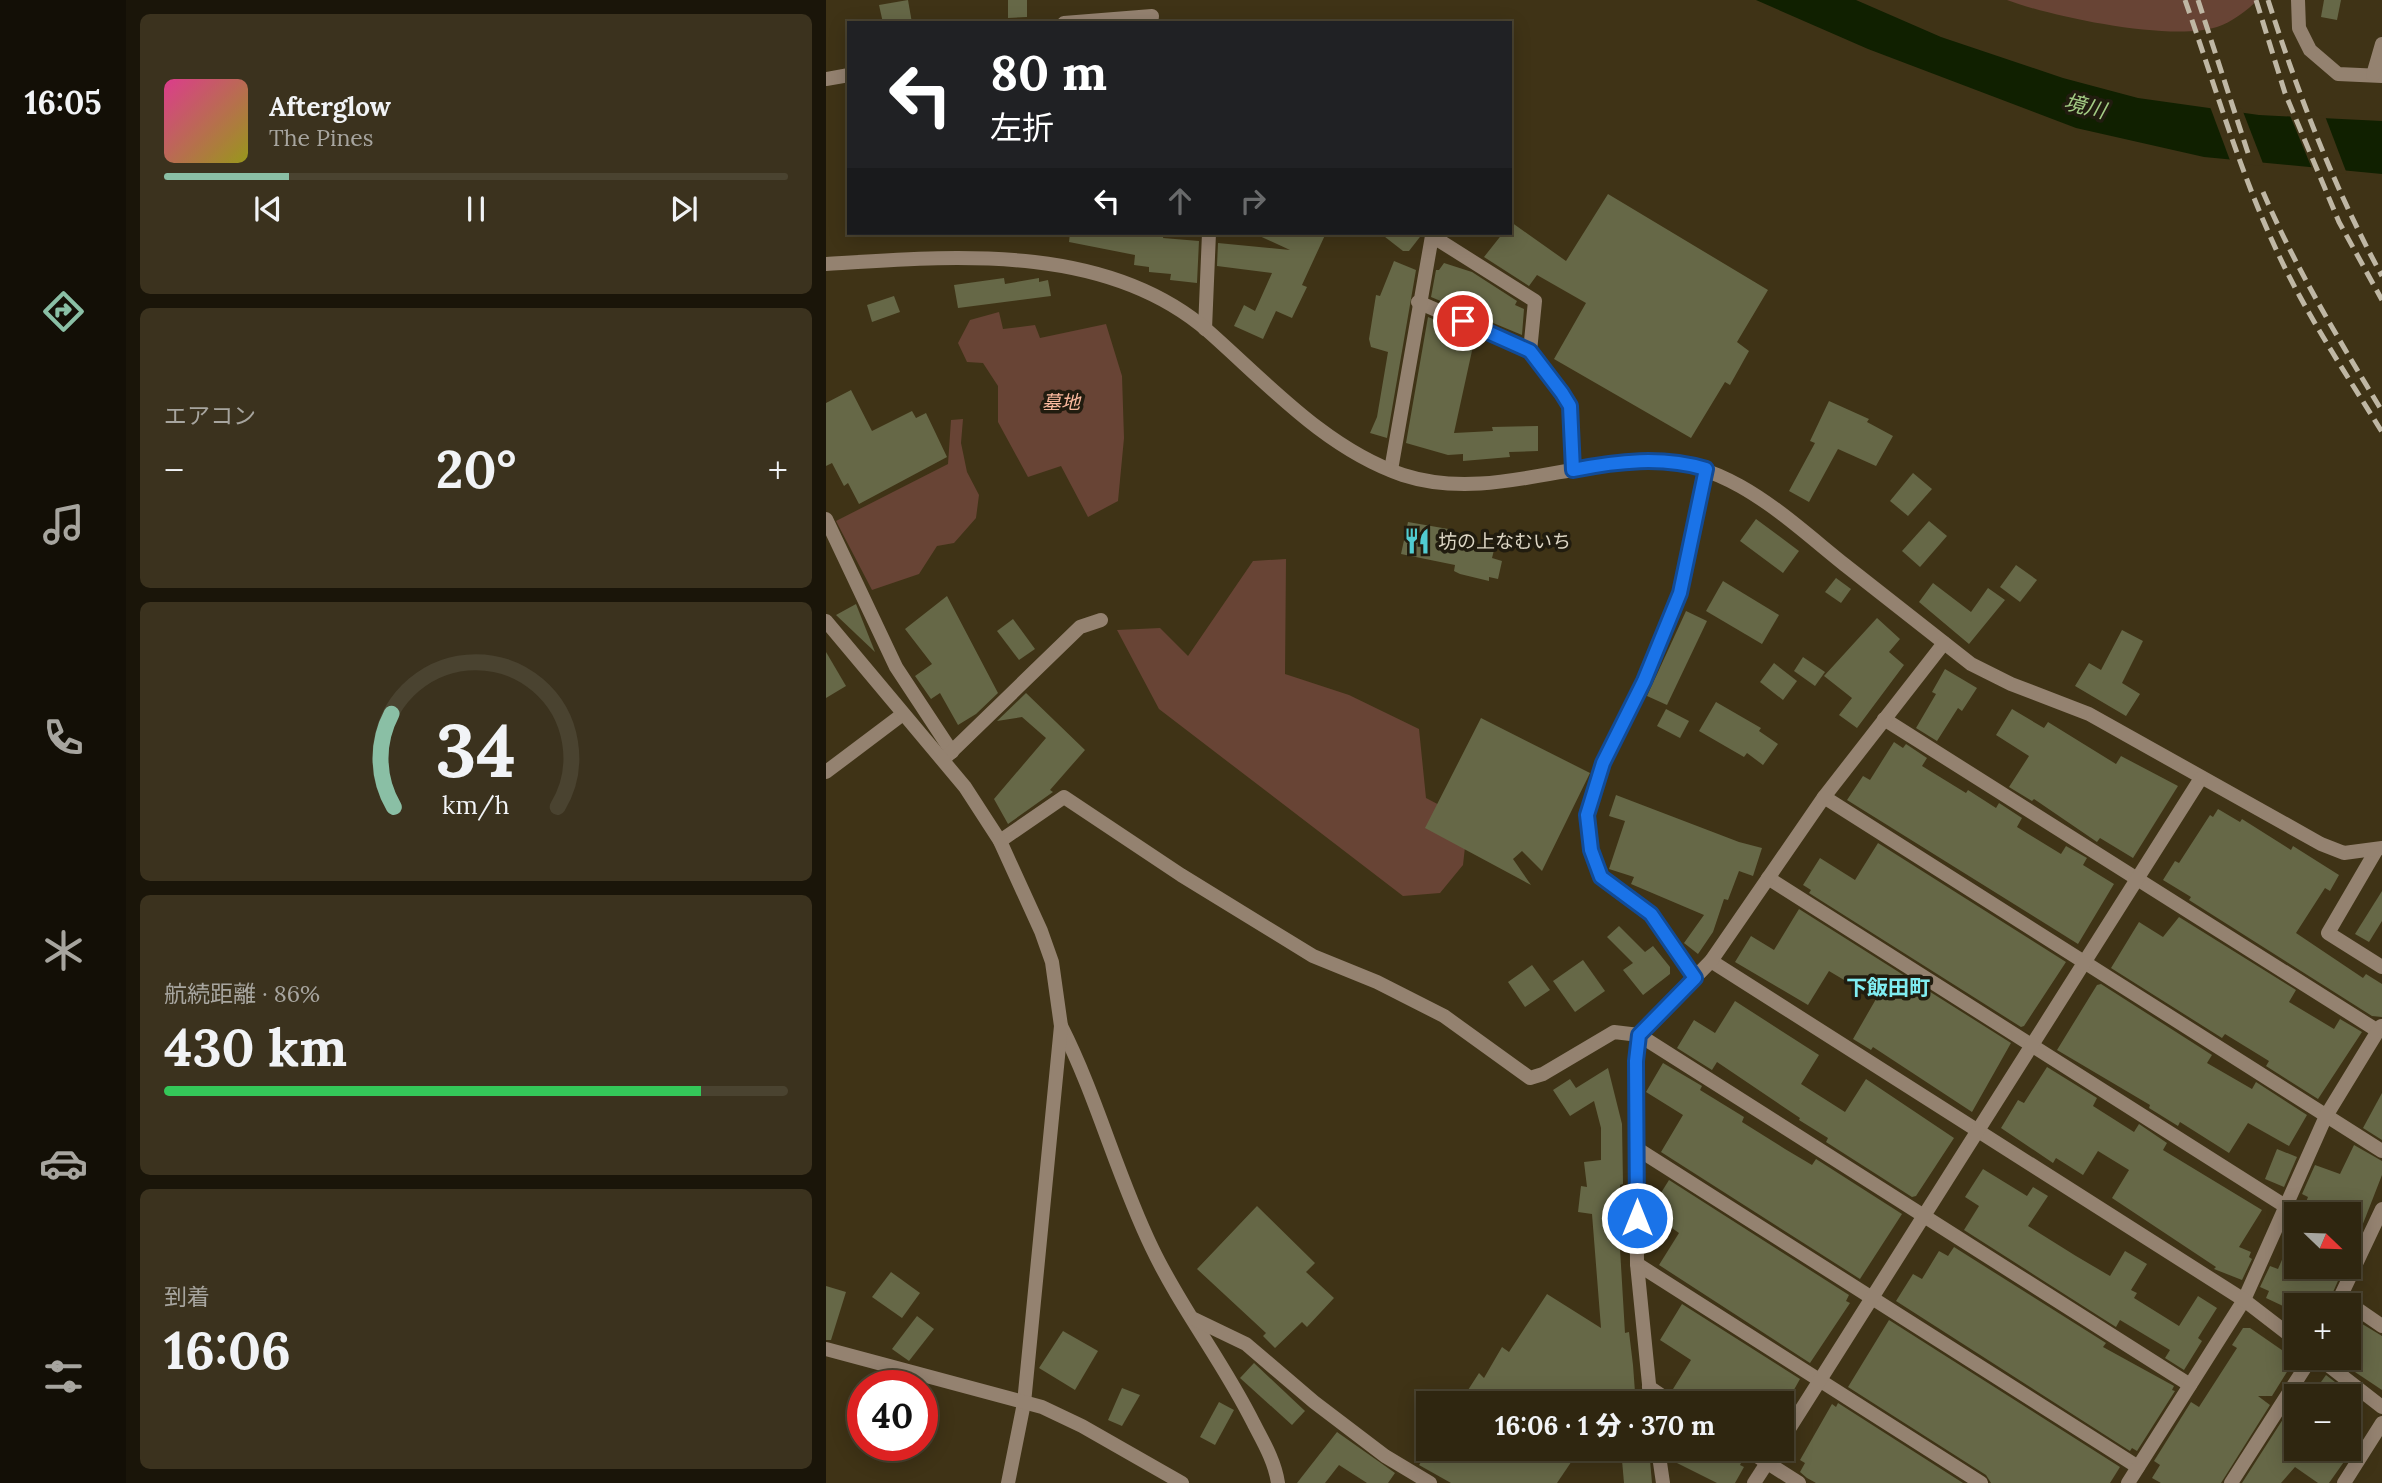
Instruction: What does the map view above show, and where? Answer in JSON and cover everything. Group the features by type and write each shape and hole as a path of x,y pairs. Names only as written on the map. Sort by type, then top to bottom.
{"street":[{"path":"2298,0 2298,28 2310,50 2338,74 2377,76 2382,44"},
{"path":"1089,21 1152,16 1151,21"},
{"path":"826,79 847,75"},
{"path":"1205,329 1209,235"},
{"path":"1391,470 1418,302 1432,236 1535,301 1530,351"},
{"path":"826,264 1016,260 1087,268 1156,296 1205,329 1314,425 1372,463 1427,480 1466,484 1515,481 1646,460 1683,462 1706,469 1751,491 1971,664 2011,684 2090,714 2321,844 2344,853 2379,849"},
{"path":"1418,302 1530,351 1570,406 1573,470"},
{"path":"1695,978 1651,914 1601,877 1591,850 1587,815 1603,763 1644,681 1680,593 1706,469"},
{"path":"826,519 896,667 947,757 1000,841 1041,930 1052,962 1061,1026 1024,1403 1008,1483"},
{"path":"947,757 1080,627 1101,620"},
{"path":"826,621 903,714 947,757"},
{"path":"1649,1391 1637,1264 1639,1035 1711,961 1824,797 1944,643"},
{"path":"826,772 903,714"},
{"path":"1884,719 2380,1028 2326,1116 2287,1202"},
{"path":"1794,1421 2201,778"},
{"path":"1000,841 1064,797 1181,875 1313,956 1388,987 1444,1016 1530,1078 1543,1074 1614,1032 1639,1035 2190,1385"},
{"path":"1824,797 2382,1151"},
{"path":"2379,849 2328,933 2382,967"},
{"path":"1768,878 2284,1205"},
{"path":"1711,961 2244,1300 2284,1331"},
{"path":"1061,1026 1076,1056 1113,1160 1148,1240 1242,1399 1276,1467 1278,1483"},
{"path":"1636,1148 2138,1467"},
{"path":"2128,1483 2244,1300 2284,1208"},
{"path":"2342,1293 2382,1209"},
{"path":"1637,1264 1981,1483"},
{"path":"2361,1314 2382,1326"},
{"path":"1193,1318 1246,1344 1314,1402 1385,1456 1430,1483"},
{"path":"826,1349 1042,1407 1082,1426 1182,1483"},
{"path":"2231,1483 2303,1370"},
{"path":"2334,1370 2382,1407"},
{"path":"1649,1387 1655,1391"},
{"path":"2344,1483 2382,1423"},
{"path":"1660,1461 1663,1483"},
{"path":"1764,1461 1799,1483"},
{"path":"1754,1483 1767,1463"}],"green space":[{"path":"2007,0 2258,0 2239,16 2217,27 2197,31 2172,31 2112,26"},
{"name":"墓地","path":"999,312 1003,329 1035,325 1040,338 1106,324 1122,376 1124,438 1118,501 1088,517 1061,466 1028,477 998,422 998,386 983,363 967,362 958,343 970,320"},
{"path":"963,419 961,443 967,472 979,495 976,518 954,543 937,546 919,574 872,590 836,521 948,464 951,420"},
{"path":"1286,559 1285,674 1349,695 1419,729 1426,798 1468,820 1463,865 1440,893 1403,896 1159,709 1117,630 1160,628 1188,656 1253,561"}],"water":[{"name":"境川","path":"1756,0 1856,0 1941,37 2063,78 2138,98 2259,115 2382,121 2382,174 2204,157 2076,128 1868,49"}],"pier":[{"path":"2209,104 2242,109 2264,166 2231,163"},
{"path":"2289,113 2325,116 2347,174 2313,171"}],"building":[{"path":"908,0 912,21 883,21 879,5"},
{"path":"1008,0 1027,0 1027,17 1008,18"},
{"path":"2324,0 2341,0 2337,20 2321,17"},
{"path":"1608,194 1768,290 1737,342 1749,351 1730,385 1725,382 1691,438 1554,359 1586,303 1537,275 1529,286 1484,257 1501,235 1512,235 1512,223 1566,261"},
{"path":"1070,235 1164,235 1163,238 1199,241 1197,283 1170,280 1171,274 1149,272 1149,267 1134,265 1135,255 1069,242"},
{"path":"1257,235 1325,235 1302,285 1307,287 1292,318 1276,311 1263,339 1234,326 1244,305 1255,311 1272,273 1217,266 1218,243 1290,250"},
{"path":"1383,235 1421,235 1409,251 1403,251"},
{"path":"1394,261 1416,270 1387,438 1370,433 1377,417 1388,352 1371,347 1369,339 1376,295 1380,296"},
{"path":"1444,263 1472,272 1517,301 1515,305 1524,309 1522,335 1431,297 1436,270"},
{"path":"1004,278 1005,284 1039,278 1039,282 1048,280 1051,296 958,308 954,285"},
{"path":"894,296 900,312 872,322 867,305"},
{"path":"1428,317 1475,337 1454,433 1493,431 1492,427 1538,426 1538,451 1509,452 1510,457 1463,461 1463,454 1448,455 1406,443"},
{"path":"851,390 872,431 912,411 916,418 926,413 947,457 859,504 848,483 844,486 832,463 826,466 826,403"},
{"path":"1829,401 1869,419 1867,422 1893,436 1876,466 1838,449 1809,502 1789,491 1815,443 1810,441"},
{"path":"1913,473 1932,489 1908,516 1890,501"},
{"path":"1756,519 1799,551 1783,573 1740,541"},
{"path":"1929,521 1947,536 1920,567 1902,551"},
{"path":"1408,522 1454,530 1452,540 1494,550 1492,558 1502,561 1498,579 1489,577 1489,581 1460,574 1454,571 1455,565 1401,554"},
{"path":"2016,565 2037,580 2020,602 2000,587"},
{"path":"1836,578 1851,589 1841,603 1825,592"},
{"path":"1723,581 1779,615 1762,644 1706,611"},
{"path":"1933,583 1971,612 1988,588 2005,600 1969,644 1919,602"},
{"path":"947,596 998,693 976,714 958,725 940,693 931,699 915,676 932,664 905,629"},
{"path":"856,604 875,652 836,615"},
{"path":"1686,611 1707,621 1667,705 1647,696"},
{"path":"1877,618 1900,639 1889,652 1904,665 1857,728 1839,715 1852,698 1824,676"},
{"path":"1013,619 1035,649 1019,660 997,631"},
{"path":"2122,630 2143,641 2122,683 2140,694 2126,716 2075,686 2089,663 2101,670"},
{"path":"826,652 846,686 826,698"},
{"path":"1803,657 1825,672 1815,686 1794,671"},
{"path":"1774,663 1797,681 1783,700 1760,682"},
{"path":"1945,669 1977,688 1962,711 1958,708 1937,741 1916,728 1936,694 1932,692"},
{"path":"1026,693 1085,750 1050,790 1053,792 1008,824 994,799 1046,738 1022,717 997,721"},
{"path":"1716,702 1761,728 1759,731 1778,744 1763,765 1747,753 1744,757 1699,731"},
{"path":"1666,709 1689,721 1680,738 1657,726"},
{"path":"2012,709 2044,728 2048,722 2116,764 2121,756 2178,786 2133,858 2100,838 2097,842 2034,799 2032,801 2009,787 2029,756 1996,735"},
{"path":"1481,718 1590,773 1542,871 1522,851 1513,859 1531,885 1425,828"},
{"path":"1894,742 1903,748 1906,744 1927,758 1922,766 1966,793 1968,790 1996,808 1999,803 2022,818 2017,827 2061,854 2066,846 2087,858 2083,865 2114,884 2078,944 1847,800 1863,776 1870,780"},
{"path":"1616,795 1739,842 1762,848 1753,876 1739,871 1728,900 1724,899 1713,932 1698,954 1684,943 1704,915 1631,884 1634,877 1609,869 1625,821 1609,816"},
{"path":"2218,809 2240,822 2242,819 2291,850 2293,846 2339,875 2330,891 2325,888 2296,933 2363,978 2366,974 2382,984 2382,1017 2372,1016 2189,900 2191,897 2163,880 2175,861 2179,863 2210,815 2213,817"},
{"path":"1878,843 2066,962 2024,1026 2021,1027 1809,893 1811,890 1803,885 1820,858 1855,880"},
{"path":"2382,891 2382,921 2369,942 2355,934"},
{"path":"1799,909 2011,1043 1972,1112 1873,1047 1871,1050 1853,1039 1876,999 1829,971 1808,1005 1735,962 1751,936 1774,950"},
{"path":"2179,917 2296,990 2289,1002 2334,1029 2340,1019 2362,1032 2318,1099 2266,1066 2269,1061 2225,1034 2222,1038 2111,968 2139,922 2163,937"},
{"path":"1619,926 1645,952 1653,946 1670,967 1670,974 1643,995 1623,970 1633,963 1607,937"},
{"path":"1583,960 1605,991 1575,1012 1553,981"},
{"path":"1532,965 1550,990 1525,1007 1508,982"},
{"path":"2101,984 2212,1055 2207,1063 2252,1089 2256,1082 2307,1115 2289,1146 2248,1123 2229,1153 2180,1122 2178,1126 2149,1108 2150,1105 2057,1050 2097,985"},
{"path":"1735,1001 1819,1055 1801,1084 1845,1112 1866,1079 1954,1138 1916,1196 1912,1197 1826,1142 1828,1138 1717,1062 1712,1070 1677,1048 1694,1020 1715,1033"},
{"path":"1663,1063 1702,1086 1700,1090 1744,1117 1742,1122 1812,1165 1816,1159 1902,1214 1860,1279 1661,1152 1683,1115 1646,1092"},
{"path":"2047,1067 2097,1098 2093,1106 2134,1132 2139,1124 2167,1143 2163,1150 2262,1210 2239,1247 2251,1252 2249,1257 2252,1259 2242,1280 2214,1269 2216,1267 2112,1198 2129,1170 2098,1151 2083,1175 2056,1158 2053,1163 2001,1128 2018,1100 2024,1103"},
{"path":"1608,1068 1622,1124 1623,1184 1620,1185 1621,1215 1618,1215 1625,1333 1629,1332 1635,1391 1467,1391 1479,1373 1484,1378 1502,1347 1509,1352 1547,1294 1601,1328 1592,1214 1578,1212 1581,1186 1587,1187 1584,1162 1601,1160 1601,1128 1594,1101 1570,1116 1553,1090 1570,1079 1576,1088"},
{"path":"2382,1093 2382,1140 2363,1128"},
{"path":"2354,1145 2382,1161 2382,1175 2361,1229 2361,1202 2306,1202 2308,1197 2302,1194 2315,1165 2340,1174"},
{"path":"2277,1149 2297,1157 2284,1187 2265,1179"},
{"path":"1983,1169 2027,1196 2033,1187 2048,1196 2028,1226 2110,1276 2125,1251 2147,1264 2131,1290 2137,1293 2134,1298 2179,1326 2198,1296 2217,1308 2198,1338 2202,1341 2184,1370 2165,1358 2170,1350 2120,1320 2116,1327 1964,1230 1979,1206 1965,1197"},
{"path":"1669,1180 1849,1295 1846,1301 1850,1303 1810,1363 1659,1265 1679,1233 1649,1212"},
{"path":"1257,1206 1315,1263 1306,1272 1334,1298 1307,1327 1302,1322 1275,1348 1263,1336 1266,1333 1197,1269"},
{"path":"1954,1247 2106,1343 2103,1347 2174,1386 2172,1390 2175,1391 2137,1451 2132,1448 2130,1451 1896,1301 1913,1274 1922,1279 1939,1251 1948,1256"},
{"path":"2284,1255 2284,1279 2339,1279 2333,1293 2284,1293 2283,1306 2266,1298 2269,1291 2260,1287 2270,1266 2278,1269"},
{"path":"891,1272 920,1293 902,1318 872,1297"},
{"path":"826,1286 846,1292 831,1340 826,1340"},
{"path":"1682,1304 1800,1379 1793,1391 1676,1391 1673,1389 1691,1360 1660,1340"},
{"path":"917,1316 934,1329 909,1361 892,1349"},
{"path":"1889,1320 2120,1467 2110,1483 1991,1483 1986,1475 1848,1387"},
{"path":"2361,1323 2382,1336 2382,1390 2352,1370 2361,1370"},
{"path":"2243,1328 2250,1328 2284,1351 2284,1370 2288,1370 2272,1396 2258,1396 2270,1405 2221,1483 2161,1483 2152,1478 2160,1465 2154,1461 2191,1402 2199,1407 2237,1348 2232,1345"},
{"path":"1063,1331 1098,1351 1075,1390 1039,1368"},
{"path":"1254,1363 1305,1411 1292,1425 1240,1378"},
{"path":"2326,1375 2338,1384 2320,1384"},
{"path":"1122,1388 1140,1395 1122,1426 1108,1420"},
{"path":"1219,1402 1234,1410 1215,1445 1200,1437"},
{"path":"1838,1403 1963,1483 1816,1483 1807,1478 1800,1472 1805,1463 1800,1460 1832,1404 1836,1407"},
{"path":"2284,1418 2284,1461 2345,1461 2329,1483 2318,1483 2295,1467 2281,1483 2242,1483"},
{"path":"1337,1432 1395,1473 1388,1483 1367,1483 1339,1465 1325,1483 1297,1483"},
{"path":"1422,1461 1572,1461 1557,1483 1451,1483 1419,1465"},
{"path":"1622,1461 1650,1461 1652,1483 1624,1483"},
{"path":"1673,1461 1742,1461 1740,1465 1744,1467 1735,1483 1717,1483"}],"railway":[{"path":"2185,0 2238,155 2275,247 2312,318 2382,432"},
{"path":"2198,0 2248,153"},
{"path":"2256,0 2285,93 2339,222 2382,300"},
{"path":"2268,0 2319,141 2348,209 2382,276"},
{"path":"2263,192 2304,276 2382,411"}],"place":[{"name":"坊の上なむいち","path":"1417,541"}],"district":[{"name":"下飯田町","path":"1888,987"}],"route":[{"path":"1463,321 1530,351 1562,393 1570,406 1573,470 1646,460 1683,462 1706,469 1680,593 1644,681 1603,763 1587,815 1591,850 1601,877 1651,914 1695,978 1639,1035 1636,1061 1637,1218"}]}
